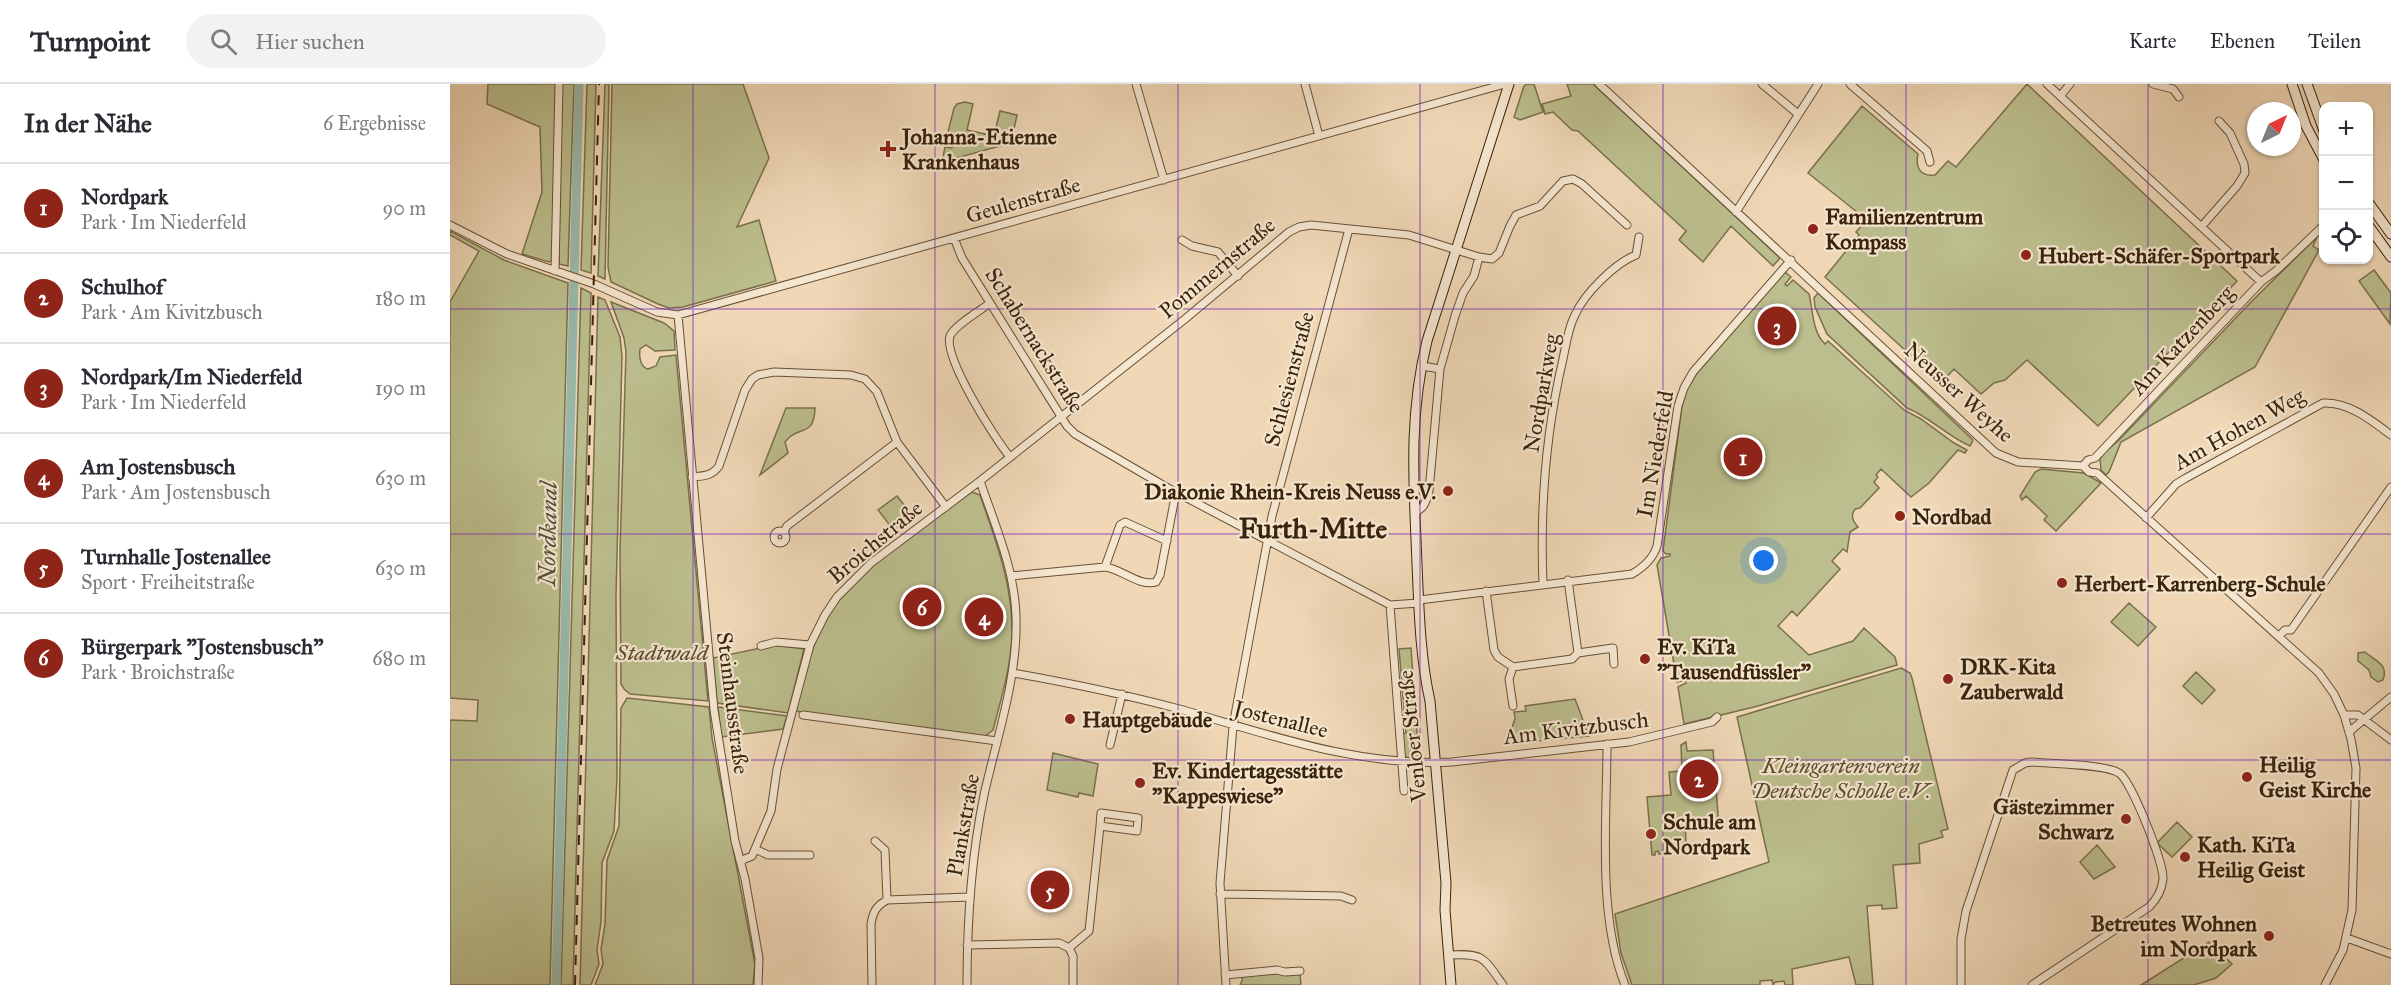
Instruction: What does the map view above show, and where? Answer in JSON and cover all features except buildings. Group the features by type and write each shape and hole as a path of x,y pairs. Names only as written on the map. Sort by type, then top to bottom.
{"main road":[{"name":"Venloer Straße","path":"1451,985 1446,879 1419,601 1413,454 1416,407 1427,341 1507,84"},
{"path":"2292,84 2306,126 2322,156"},
{"path":"2307,84 2319,117"},
{"path":"2373,209 2391,234"},
{"path":"2373,232 2391,257"}],"street":[{"path":"555,271 559,84"},
{"path":"1136,84 1164,180"},
{"path":"1305,84 1320,136"},
{"name":"Geulenstraße","path":"450,225 507,254 584,281 657,312 678,315 1507,84"},
{"name":"Neusser Weyhe","path":"1599,84 1791,260 1996,453 2018,462 2083,466 2089,472 2097,473 2288,644 2325,681 2344,716 2355,768 2352,902 2348,938 2325,985"},
{"path":"1761,84 1798,114"},
{"path":"1736,212 1818,84"},
{"path":"1850,84 1927,151 1930,162"},
{"path":"2047,84 2261,282"},
{"path":"2061,95 2070,84"},
{"path":"2153,84 2173,89 2179,98"},
{"path":"2202,226 2237,186 2245,173 2244,164 2230,132 2219,121"},
{"path":"1457,250 1492,259 1497,256 1516,215 1540,206 1563,181 1568,179 1582,184 1627,225"},
{"name":"Pommernstraße","path":"1060,416 1294,229 1311,225 1409,235 1457,250"},
{"name":"Schlesienstraße","path":"1226,985 1220,894 1233,726 1267,540 1287,457 1349,229"},
{"name":"Am Katzenberg","path":"2083,466 2095,458 2261,282 2319,230"},
{"name":"Nordparkweg","path":"1544,584 1542,551 1550,426 1569,330 1584,300 1620,262 1636,255 1639,237"},
{"name":"Schabernackstraße","path":"954,238 962,258 1060,416 1075,434 1176,492 1390,605"},
{"path":"1182,240 1192,246 1218,252 1238,276"},
{"path":"1415,512 1422,509 1426,503 1429,491 1440,369 1463,293 1474,276 1479,257"},
{"name":"Im Niederfeld","path":"1568,580 1632,574 1646,565 1656,548 1678,406 1684,388 1693,372 1791,260"},
{"path":"990,303 956,329 950,336 950,341 973,401 1010,457"},
{"name":"Steinhausstraße","path":"678,315 718,739 759,957 758,985"},
{"path":"1422,366 1440,369"},
{"path":"692,477 708,475 715,472 719,466 745,390 752,379 766,372 851,375 865,379 877,392 897,442 946,507"},
{"name":"Am Hohen Weg","path":"2146,518 2176,484 2323,403 2339,404 2350,408 2391,435"},
{"name":"Broichstraße","path":"740,861 752,856 771,811 777,769 810,645 825,615 851,580 1060,416"},
{"path":"784,531 787,526 897,442"},
{"path":"2095,458 2097,473"},
{"name":"Plankstraße","path":"967,985 969,897 975,843 1012,673 1016,616 1011,576 980,481"},
{"path":"2288,644 2292,635 2291,630 2391,487"},
{"path":"1011,576 1105,567 1147,583 1156,582 1160,575 1176,492"},
{"path":"1105,567 1120,525 1125,522 1167,541"},
{"path":"1390,605 1568,580 1578,653"},
{"path":"1486,591 1494,650 1498,657 1513,667 1572,659 1578,653 1613,648 1614,664"},
{"name":"Venloer Straße","path":"1390,605 1404,791"},
{"path":"2279,636 2285,630 2291,630"},
{"path":"761,646 776,642 810,645"},
{"path":"1513,667 1509,679 1513,706"},
{"name":"Jostenallee","path":"1012,673 1122,694 1300,744 1349,754 1435,763"},
{"path":"1110,745 1122,694"},
{"path":"2349,732 2391,697"},
{"path":"2344,716 2353,714 2364,718 2391,740"},
{"path":"803,715 997,741"},
{"name":"Am Kivitzbusch","path":"1435,763 1629,742 1712,722 1717,717"},
{"path":"1607,744 1607,898 1612,940 1625,985"},
{"path":"1961,985 1962,939 1966,911 2013,770 2031,762 2110,769 2123,776 2131,788 2162,865 2162,886 2149,907 2032,985"},
{"path":"1069,948 1089,931 1101,813 1138,818 1137,831 1100,826"},
{"path":"876,842 885,850 887,900"},
{"path":"755,849 768,855 810,855"},
{"path":"1220,894 1341,896 1352,900"},
{"path":"872,985 872,915 880,903 887,900 969,897"},
{"path":"2348,938 2391,954"},
{"path":"967,945 1059,943 1069,948 1072,956 1073,985"},
{"path":"1449,955 1477,955 1487,963 1503,985"},
{"path":"1225,975 1277,970 1300,971"}],"green space":[{"path":"488,84 556,84 553,259 549,262 522,254 542,192 540,127 487,104"},
{"path":"561,84 574,84 568,266 559,264"},
{"path":"587,84 596,84 591,273 581,270"},
{"path":"605,84 609,84 605,279 598,276"},
{"path":"612,84 743,84 769,158 737,227 759,220 776,281 683,307 669,308 611,282 608,267"},
{"path":"1534,84 1543,112 1520,120 1514,117 1524,86"},
{"path":"1567,84 1593,84 1780,258 1773,266 1731,226 1703,262 1679,240 1686,231 1578,131 1572,130 1553,112 1545,114 1542,104 1571,96"},
{"name":"Hubert-Schäfer-Sportpark","path":"2027,84 2237,281 2098,426 2027,360 2005,380 1994,383 1981,394 1954,369 1941,383 1825,277 1859,235 1856,232 1867,220 1808,173 1862,106 1918,154 1917,163 1922,173 1935,175 1948,161 1956,167"},
{"path":"965,102 973,104 967,130 994,136 1000,111 1017,115 1011,143 942,162 945,147 952,148 954,139 947,136 954,108 957,104"},
{"name":"Stadtwald","path":"450,231 504,260 568,283 550,985 450,985 450,720 477,721 478,700 450,698 450,302 479,251 450,235"},
{"path":"2317,237 2313,246 2319,250 2255,367 2121,442 2106,475 2101,470 2100,459 2104,453"},
{"path":"2374,270 2391,293 2390,324 2359,281"},
{"path":"1785,272 1791,277 1785,284 1787,286 1793,280 1809,294 1815,327 1825,344 1828,341 1904,410 1967,450 1965,453 1958,450 1929,483 1911,497 1881,469 1874,482 1879,488 1860,508 1853,512 1853,518 1858,527 1850,532 1847,552 1843,549 1832,561 1840,569 1797,616 1792,611 1778,626 1809,655 1853,641 1864,628 1895,657 1897,665 1758,706 1684,724 1678,687 1686,683 1685,680 1677,682 1657,565 1661,558 1670,556 1663,551 1682,406 1686,390 1697,373"},
{"path":"581,288 591,293 573,985 561,985"},
{"path":"1818,293 1973,440 1970,446 1907,408 1827,334 1815,307 1814,298"},
{"name":"Stadtwald","path":"598,297 605,300 620,337 622,356 616,596 617,778 614,831 602,863 601,922 597,950 599,964 591,985 580,985"},
{"name":"Stadtwald","path":"611,302 664,323 674,331 675,350 655,351 646,345 640,349 640,358 643,366 648,369 656,366 660,357 676,355 708,701 630,694 621,684 620,551 626,352 624,338"},
{"path":"786,408 815,408 812,424 790,437 785,442 788,453 760,475"},
{"path":"2041,469 2084,473 2101,483 2056,531 2044,520 2047,516 2026,496 2022,500 2020,496 2035,472"},
{"path":"972,492 980,495 997,546 1007,581 1012,617 1010,659 993,730 985,736 795,711 808,662 817,639 828,616 841,598 874,564"},
{"path":"897,496 915,519 896,533 878,510"},
{"path":"2129,603 2156,627 2138,646 2111,622"},
{"path":"775,645 804,649 788,713 717,703 713,658"},
{"path":"1411,648 1416,744 1422,754 1419,759 1407,758 1404,754 1402,734 1406,733 1399,649"},
{"path":"2365,652 2383,666 2383,680 2378,682 2371,677 2369,670 2358,661 2358,653"},
{"name":"Kleingartenverein Deutsche Scholle e.V.","path":"1901,668 1910,673 1912,678 1948,829 1941,831 1943,837 1919,844 1920,863 1893,865 1897,908 1882,909 1882,905 1867,906 1873,985 1856,985 1849,957 1792,969 1793,985 1785,985 1784,981 1775,982 1773,985 1772,980 1760,981 1760,985 1632,985 1621,953 1615,914 1769,862 1737,717"},
{"path":"2196,672 2215,690 2202,704 2183,686"},
{"name":"Stadtwald","path":"627,698 709,707 712,738 755,964 753,985 595,985 603,964 601,949 605,924 607,860 619,826 621,708"},
{"path":"1575,699 1589,736 1506,744 1515,719 1514,712 1526,711 1525,706"},
{"path":"718,707 787,716 783,729 721,737"},
{"path":"1686,742 1687,751 1713,750 1719,827 1708,827 1707,818 1685,820 1686,843 1668,845 1668,854 1659,854 1658,851 1652,855 1647,797 1671,795 1669,772 1682,771 1681,745"},
{"path":"1053,753 1098,764 1093,796 1079,793 1078,797 1047,790"},
{"path":"2177,822 2192,837 2172,857 2157,843"},
{"path":"2097,845 2115,867 2094,879 2080,862"},
{"path":"2209,942 2232,964 2216,978 2194,985 2141,985"},
{"path":"1279,973 1282,975 1300,974 1301,985 1240,985 1242,976"}],"waterway":[{"name":"Nordkanal","path":"556,985 579,84"}],"railway":[{"path":"575,985 599,84"}],"place":[{"name":"Johanna-Etienne Krankenhaus","path":"888,149"},
{"name":"Familienzentrum Kompass","path":"1813,229"},
{"name":"Hubert-Schäfer-Sportpark","path":"2026,255"},
{"name":"Nordpark/Im Niederfeld","path":"1777,326"},
{"name":"Nordpark","path":"1743,457"},
{"name":"Diakonie Rhein-Kreis Neuss e.V.","path":"1448,491"},
{"name":"Nordbad","path":"1900,516"},
{"name":"Herbert-Karrenberg-Schule","path":"2062,583"},
{"name":"Bürgerpark \"Jostensbusch\"","path":"922,607"},
{"name":"Am Jostensbusch","path":"984,617"},
{"name":"Ev. KiTa \"Tausendfüssler\"","path":"1645,659"},
{"name":"DRK-Kita Zauberwald","path":"1948,679"},
{"name":"Hauptgebäude","path":"1070,719"},
{"name":"Heilig Geist Kirche","path":"2247,777"},
{"name":"Schulhof","path":"1699,779"},
{"name":"Ev. Kindertagesstätte \"Kappeswiese\"","path":"1140,783"},
{"name":"Gästezimmer Schwarz","path":"2126,819"},
{"name":"Schule am Nordpark","path":"1651,834"},
{"name":"Kath. KiTa Heilig Geist","path":"2185,857"},
{"name":"Turnhalle Jostenallee","path":"1050,890"},
{"name":"Betreutes Wohnen im Nordpark","path":"2269,936"}],"district":[{"name":"Furth-Mitte","path":"1313,528"}]}
